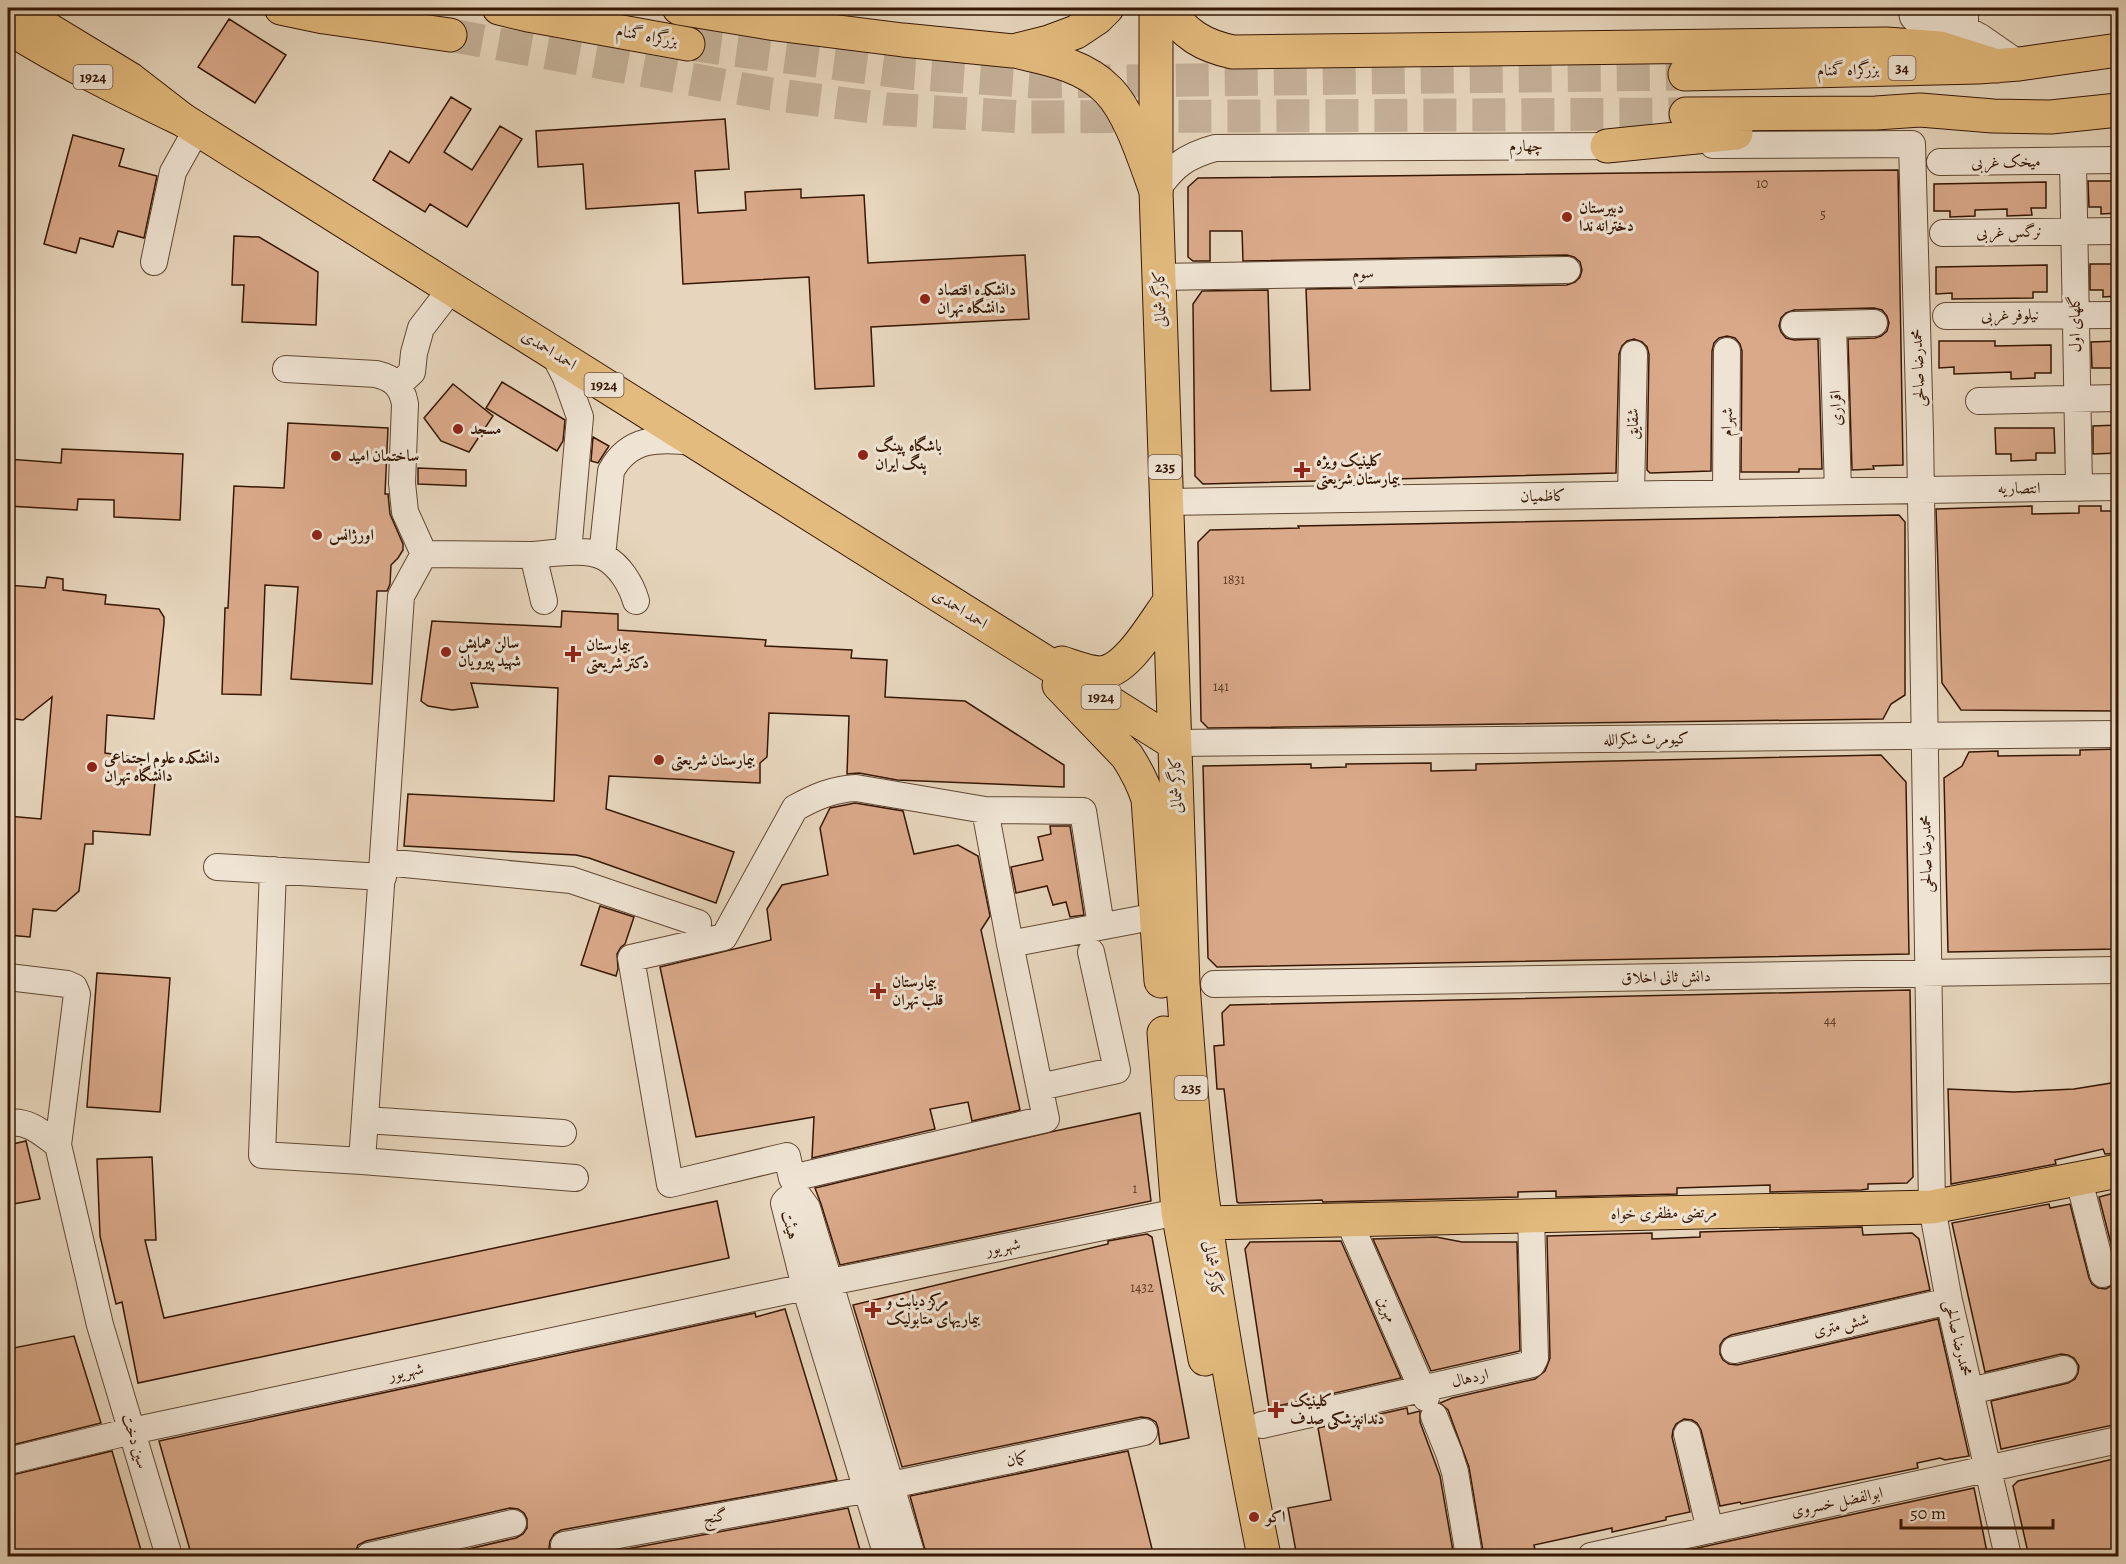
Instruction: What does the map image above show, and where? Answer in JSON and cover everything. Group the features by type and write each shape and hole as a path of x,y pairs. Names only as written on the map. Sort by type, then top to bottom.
{"main road":[{"path":"13,8 130,79 190,124"},
{"path":"281,8 324,17 450,35 351,8"},
{"name":"بزرگراه گمنام","path":"500,8 688,44"},
{"path":"679,8 776,24 1013,51 1048,58 1079,69 1107,88 1120,107 1136,139 1156,191"},
{"path":"1013,51 1050,42 1076,32 1107,8"},
{"name":"کارگر شمالی","path":"1156,8 1156,191 1183,984 1192,1098 1192,1217 1243,1557"},
{"path":"1168,8 1190,36 1207,45 1233,52 1886,44 1940,48 2008,65 2118,27"},
{"name":"احمد احمدی","path":"8,27 76,68 190,124 1174,743"},
{"name":"بزرگراه گمنام","path":"1685,74 2008,65 2118,50"},
{"path":"1686,114 1876,113 2070,99 2118,90"},
{"path":"1920,110 1993,116 2051,117 2118,110"},
{"path":"1606,146 1814,128 1876,113"},
{"path":"1026,651 1080,669 1097,673 1107,672 1115,669 1128,658 1170,601"},
{"name":"کارگر شمالی","path":"1026,651 1127,756 1135,768 1148,799 1170,1134 1192,1217 1240,1429 1264,1557"},
{"name":"مرتضی مظفری خواه","path":"1192,1217 1348,1219 1932,1207 2118,1171"}],"street":[{"path":"1915,15 1964,15 1980,37 2008,65"},
{"path":"154,262 173,172 190,124"},
{"name":"چهارم","path":"1156,191 1168,173 1181,162 1197,153 1215,148 1912,144"},
{"name":"محمدرضا صالحی","path":"1912,144 1932,1207 1949,1301 2008,1557"},
{"name":"میخک غربی","path":"1940,162 2118,160"},
{"name":"گلهای اول","path":"2073,161 2074,315 2079,488"},
{"name":"نرگس غربی","path":"1944,232 2118,231"},
{"name":"سوم","path":"1159,277 1567,270"},
{"path":"398,385 412,372 414,353 422,328 451,289"},
{"name":"نیلوفر غربی","path":"1946,316 2118,315"},
{"path":"1794,325 1874,323"},
{"name":"اقراری","path":"1833,324 1838,491"},
{"name":"شهرام","path":"1726,493 1727,351"},
{"path":"554,354 566,378 580,417 568,552"},
{"name":"شقایق","path":"1631,494 1634,354"},
{"path":"286,369 376,374 389,377 398,385 403,392 405,404 402,483 405,512 424,554"},
{"path":"1979,401 2118,398"},
{"path":"602,556 611,471 615,462 624,452 636,445 664,439 694,442"},
{"name":"انتصاریه","path":"1920,489 2118,487"},
{"name":"کاظمیان","path":"1166,502 1920,489"},
{"path":"424,554 533,555 568,552 602,556 615,565 632,588 636,601"},
{"path":"362,1161 401,596 424,554"},
{"path":"533,555 544,601"},
{"name":"کیومرث شکرالله","path":"1174,743 2118,734"},
{"path":"985,810 1046,1119 792,1178 787,1156 670,1184 631,958 724,937 795,808 812,798 837,789 856,788 985,810 1083,811 1101,926"},
{"path":"217,867 273,870 383,870 571,880 698,923"},
{"path":"273,870 262,1155 575,1178"},
{"path":"1010,944 1157,916"},
{"path":"1040,1087 1117,1070 1091,952"},
{"name":"دانش ثانی اخلاق","path":"1214,984 2118,970"},
{"path":"8,977 60,983 74,987 78,1002 58,1145 30,1125 17,1122 8,1124"},
{"path":"365,1120 563,1134"},
{"name":"سین دخت","path":"58,1145 100,1325 169,1557"},
{"path":"2079,1180 2103,1275"},
{"name":"اردهال","path":"1262,1425 1427,1401 1532,1364 1534,1362 1531,1215"},
{"name":"شهریور","path":"8,1461 132,1431 817,1285 1192,1217"},
{"name":"مهرین","path":"1348,1219 1449,1453 1455,1472 1469,1557"},
{"path":"817,1285 879,1487 912,1557"},
{"name":"شش متری","path":"1734,1350 1949,1301"},
{"path":"1970,1391 2064,1369"},
{"name":"کمان","path":"879,1487 1144,1432"},
{"path":"1687,1434 1710,1530"},
{"name":"ابوالفضل خسروی","path":"1591,1557 2118,1440"},
{"path":"879,1487 887,1557"},
{"name":"گنج","path":"564,1545 879,1487"},
{"path":"369,1557 513,1523"}],"building":[{"path":"229,19 286,55 255,103 198,67"},
{"path":"451,97 471,109 444,152 472,170 500,126 522,139 467,227 430,204 425,212 373,180 390,151 409,163"},
{"path":"725,119 729,169 695,171 698,213 746,210 745,192 801,189 801,198 864,195 868,263 1025,255 1029,319 871,327 874,386 815,389 809,277 683,284 679,203 586,209 583,164 538,167 536,131"},
{"path":"73,135 124,149 119,166 157,176 144,238 118,231 113,247 80,238 76,253 44,244"},
{"path":"1898,170 1903,465 1873,466 1874,469 1852,470 1848,339 1875,338 1887,331 1889,323 1887,316 1882,310 1874,308 1794,310 1781,318 1779,326 1786,338 1818,339 1822,469 1799,469 1799,472 1741,472 1742,351 1735,338 1727,336 1719,338 1714,343 1712,351 1711,471 1650,473 1647,470 1649,354 1642,342 1634,339 1622,346 1619,354 1616,473 1203,484 1195,476 1193,304 1202,291 1268,290 1271,391 1310,390 1306,289 1567,285 1580,277 1582,270 1580,262 1567,255 1243,261 1242,231 1210,231 1210,261 1193,261 1188,257 1188,187 1198,178"},
{"path":"2088,181 2118,181 2118,213 2101,214 2101,207 2089,207"},
{"path":"2046,182 2046,208 2031,208 2032,215 2007,216 2007,209 1975,210 1975,216 1950,217 1950,211 1934,211 1934,184"},
{"path":"234,236 259,237 318,272 316,325 242,322 244,285 232,285"},
{"path":"2090,264 2118,264 2118,296 2103,297 2103,290 2090,290"},
{"path":"2047,265 2047,292 2033,292 2033,298 1952,299 1952,293 1936,294 1936,267"},
{"path":"1939,341 1995,341 1995,346 2051,345 2051,373 2035,373 2035,378 2011,379 2011,372 1954,374 1954,367 1939,368"},
{"path":"2118,341 2118,368 2092,368 2091,342"},
{"path":"502,382 565,420 563,441 557,451 486,408"},
{"name":"مسجد","path":"453,384 493,416 469,452 441,441 424,418"},
{"path":"288,423 388,428 385,494 388,494 390,514 403,544 403,550 391,565 390,584 387,591 377,591 372,684 291,679 298,587 265,585 261,695 222,694 225,608 228,608 234,486 284,488"},
{"path":"2118,425 2118,453 2093,454 2093,426"},
{"path":"1995,428 2054,428 2055,453 2036,453 2036,460 2011,461 2011,454 1996,454"},
{"path":"593,437 609,446 598,463 591,461"},
{"path":"62,449 183,454 180,520 114,517 114,500 78,499 77,510 8,506 8,459 61,463"},
{"path":"418,468 466,470 466,486 418,484"},
{"path":"2032,506 2032,514 2079,513 2079,506 2101,506 2101,511 2118,511 2118,711 1961,710 1942,683 1936,509"},
{"path":"1899,515 1905,522 1905,695 1891,704 1883,719 1208,728 1201,721 1198,542 1210,530 1299,528 1298,526"},
{"path":"47,577 63,579 63,590 106,595 105,604 159,609 164,617 164,623 154,719 107,715 105,753 157,760 150,835 93,831 93,844 85,844 79,891 56,911 33,909 30,937 8,935 8,816 41,819 52,697 23,720 8,718 8,585 45,588"},
{"name":"بیمارستان شریعتی","path":"562,611 618,614 618,630 766,640 765,646 852,650 851,658 887,660 885,697 965,701 1064,765 1064,787 897,780 859,773 847,774 849,716 769,713 767,757 760,763 760,783 609,776 606,809 734,852 716,903 576,855 404,846 408,794 554,801 558,688 471,683 478,707 452,710 428,706 421,701 432,621 561,627"},
{"path":"2118,749 2118,949 1948,952 1944,778 1962,766 1969,752 1998,751 1998,756 2080,755 2080,750"},
{"path":"1881,755 1906,782 1909,954 1217,967 1208,958 1203,766 1311,764 1311,768 1346,767 1346,764 1431,763 1431,771 1476,770 1476,764"},
{"path":"855,803 903,811 914,854 958,845 978,856 990,916 981,930 1020,1110 972,1121 968,1102 930,1109 935,1129 812,1158 814,1117 696,1137 660,967 771,940 767,909 782,885 828,875 820,828 830,808"},
{"path":"1050,826 1070,826 1084,915 1070,917 1066,902 1053,905 1047,886 1016,893 1011,867 1043,860 1038,837 1051,834"},
{"path":"600,906 634,917 625,944 617,954 616,976 581,965"},
{"path":"97,973 170,978 160,1112 87,1107"},
{"path":"1910,990 1913,1177 1907,1183 1868,1184 1868,1189 1861,1190 1770,1192 1770,1185 1677,1188 1677,1194 1556,1197 1556,1191 1518,1192 1518,1197 1237,1202 1224,1089 1217,1089 1214,1046 1224,1045 1222,1013 1230,1005"},
{"path":"2118,1082 2118,1153 2105,1154 2103,1149 2055,1160 2056,1164 1951,1184 1948,1089 2014,1092 2074,1089"},
{"path":"1140,1113 1151,1201 840,1265 815,1188"},
{"path":"26,1141 40,1199 8,1205 8,1145"},
{"path":"152,1157 156,1240 145,1240 164,1318 717,1201 729,1258 138,1383 122,1302 116,1304 100,1236 97,1159"},
{"path":"2118,1192 2118,1271 2099,1197"},
{"path":"2049,1204 2050,1208 2070,1204 2092,1284 2106,1289 2114,1284 2118,1271 2118,1424 2001,1449 1991,1401 2068,1383 2075,1379 2079,1366 2074,1358 2061,1354 1985,1372 1952,1223"},
{"path":"1862,1227 1863,1235 1912,1233 1919,1239 1930,1290 1731,1335 1720,1345 1720,1354 1729,1364 1737,1365 1938,1319 1969,1456 1945,1460 1940,1458 1917,1463 1918,1468 1741,1504 1740,1502 1720,1506 1701,1430 1697,1423 1684,1419 1676,1424 1672,1437 1690,1512 1612,1532 1612,1528 1534,1545 1535,1550 1505,1557 1484,1557 1469,1467 1448,1410 1440,1403 1452,1398 1535,1379 1545,1371 1550,1358 1547,1236 1652,1233 1652,1239 1700,1237 1700,1232"},
{"path":"1147,1234 1152,1237 1189,1438 1160,1444 1156,1422 1141,1417 902,1467 853,1305 1108,1244 1108,1241"},
{"path":"1436,1237 1462,1242 1517,1242 1520,1351 1431,1371 1373,1239"},
{"path":"1341,1241 1401,1378 1269,1408 1245,1249 1250,1242"},
{"path":"785,1309 837,1480 561,1530 554,1534 550,1541 549,1548 555,1557 434,1557 516,1538 523,1534 527,1528 524,1513 510,1508 366,1541 358,1545 355,1553 339,1557 192,1557 159,1441 755,1313 756,1317"},
{"path":"74,1336 101,1423 8,1446 8,1349"},
{"path":"1407,1408 1408,1414 1420,1411 1420,1422 1440,1476 1454,1557 1297,1557 1288,1508 1331,1500 1318,1428"},
{"path":"112,1451 143,1557 8,1557 8,1476"},
{"path":"1128,1451 1154,1557 927,1557 910,1496"},
{"path":"2118,1458 2118,1557 2029,1557 2013,1486 2018,1481"},
{"path":"1974,1488 1988,1557 1680,1557 1679,1552"},
{"path":"848,1508 862,1557 584,1557"}],"tunnel":[{"path":"450,35 771,94 886,109 1025,117 1686,114"},
{"path":"688,44 907,73 1036,82 1685,74"}],"place":[{"name":"دبیرستان دخترانه ندا","path":"1567,217"},
{"name":"دانشکده اقتصاد دانشگاه تهران","path":"925,299"},
{"name":"مسجد","path":"458,429"},
{"name":"باشگاه پینگ پنگ ایران","path":"863,455"},
{"name":"ساختمان امید","path":"336,456"},
{"name":"کلینیک ویژه بیمارستان شریعتی","path":"1302,470"},
{"name":"اورژانس","path":"317,535"},
{"name":"سالن همایش شهید پیرویان","path":"446,652"},
{"name":"بیمارستان دکتر شریعتی","path":"573,654"},
{"name":"بیمارستان شریعتی","path":"659,760"},
{"name":"دانشکده علوم اجتماعی دانشگاه تهران","path":"92,767"},
{"name":"بیمارستان قلب تهران","path":"878,991"},
{"name":"مرکز دیابت و بیماریهای متابولیک","path":"873,1310"},
{"name":"کلینیک دندانپزشکی صدف","path":"1276,1410"},
{"name":"اکو","path":"1254,1517"}]}
